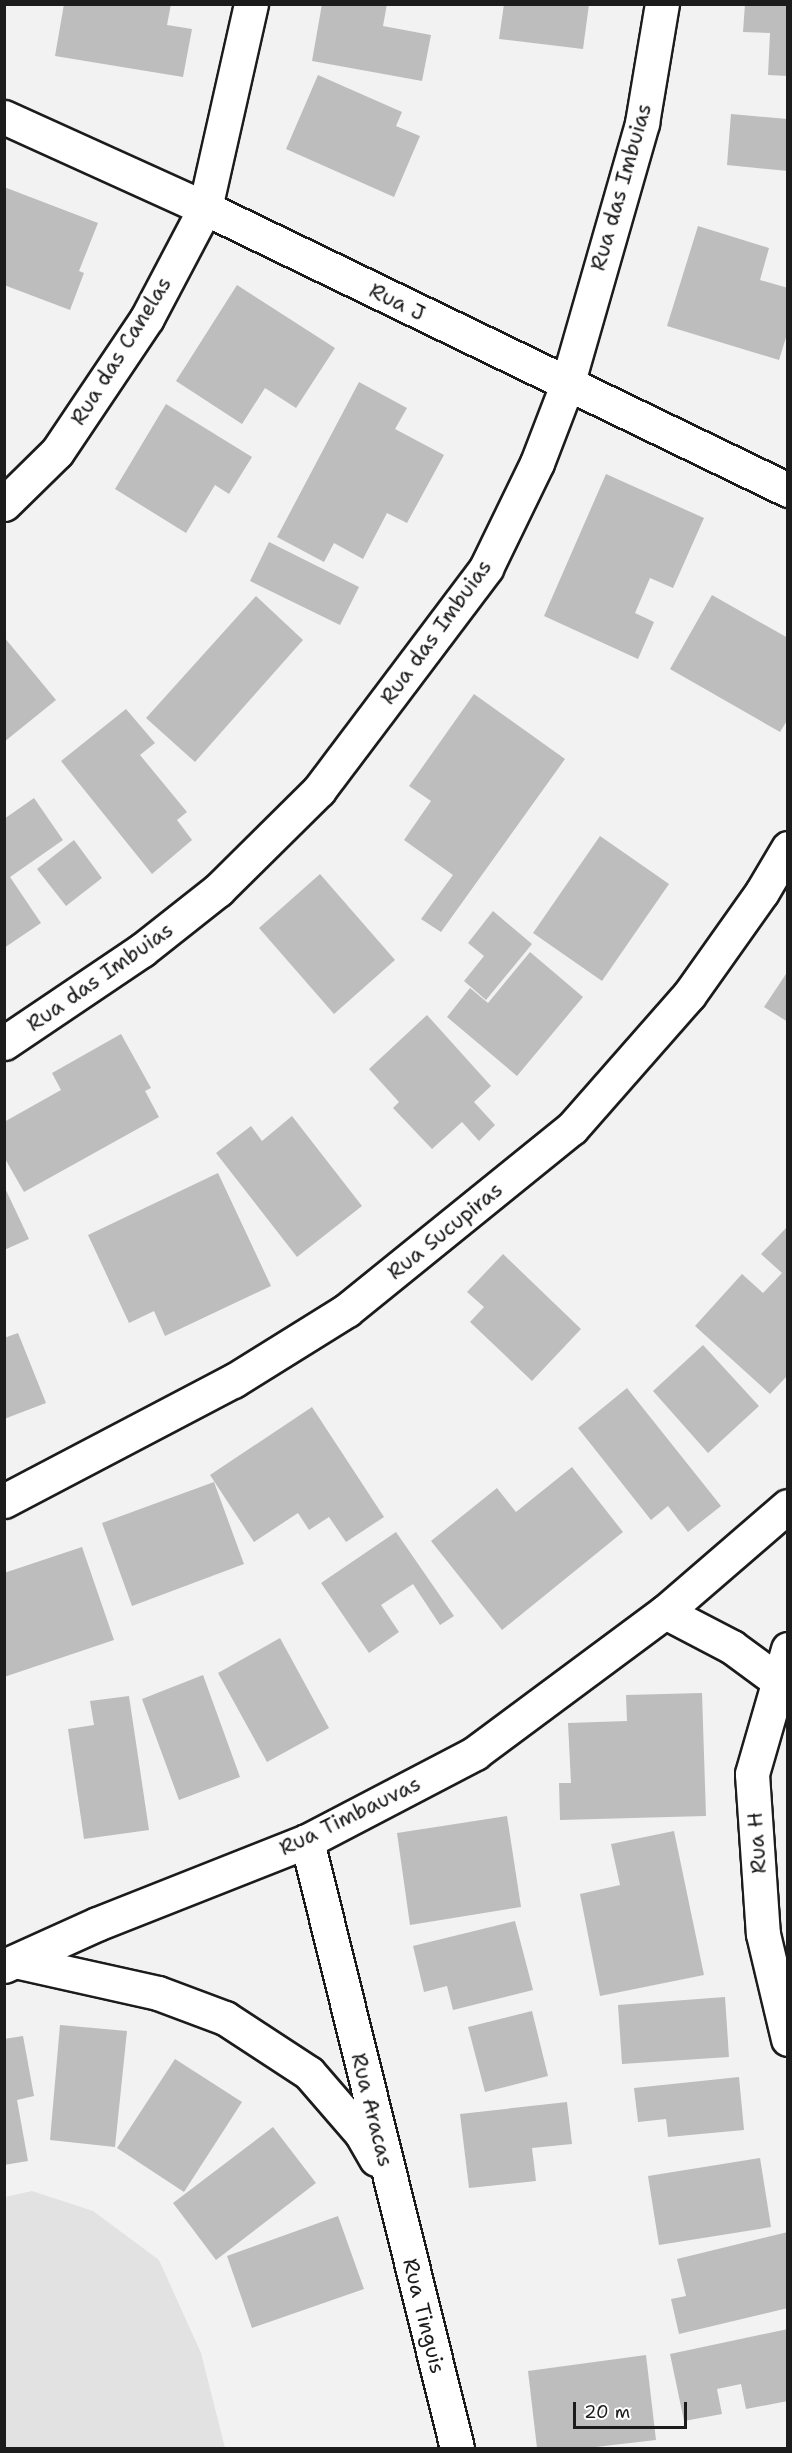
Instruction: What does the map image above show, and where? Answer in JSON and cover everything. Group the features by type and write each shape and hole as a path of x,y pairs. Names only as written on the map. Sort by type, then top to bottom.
{"street":[{"name":"Rua das Canelas","path":"4,504 57,452 147,318 205,208 251,4"},
{"name":"Rua das Imbuias","path":"4,1043 142,950 218,890 319,790 486,568 537,463 567,385 642,123 662,4"},
{"name":"Rua J","path":"4,117 205,208 788,490"},
{"name":"Rua Sucupiras","path":"4,1501 233,1381 347,1310 572,1128 689,995 762,892 788,848"},
{"name":"Rua Timbauvas","path":"12,1964 97,1924 306,1841 476,1753 664,1612 788,1506"},
{"path":"664,1612 732,1647 777,1680"},
{"name":"Rua H","path":"788,1649 777,1680 752,1774 763,1934 788,2039"},
{"name":"Rua Aracas","path":"306,1841 390,2184"},
{"name":"Rua Aracas","path":"12,1964 158,1993 225,2018 309,2073 360,2133 390,2184"},
{"name":"Rua Tinguis","path":"390,2184 457,2448"}],"shaded area":[{"path":"32,2191 93,2211 159,2260 201,2353 225,2448 5,2448 5,2197"}],"building":[{"path":"64,4 171,4 167,25 192,29 183,77 55,56"},
{"path":"322,4 387,4 383,26 431,35 422,81 312,61"},
{"path":"504,4 589,4 583,49 499,39"},
{"path":"745,4 788,4 788,76 768,75 770,33 743,32"},
{"path":"318,75 402,112 396,126 420,136 394,197 286,149"},
{"path":"731,114 788,119 788,171 727,165"},
{"path":"4,187 98,223 79,271 84,273 70,310 4,285"},
{"path":"698,226 769,248 760,280 788,288 788,331 779,360 667,326"},
{"path":"237,285 335,348 296,408 265,388 242,424 176,381"},
{"path":"359,382 407,408 395,429 444,455 407,523 387,513 363,559 334,543 324,562 277,537"},
{"path":"166,404 252,457 229,494 215,485 186,533 115,489"},
{"path":"606,474 704,518 673,588 650,578 635,613 654,622 638,659 544,616"},
{"path":"269,542 359,587 340,625 250,581"},
{"path":"712,595 788,638 788,719 780,732 670,669"},
{"path":"256,596 303,640 195,762 146,718"},
{"path":"4,637 56,700 4,742"},
{"path":"474,694 565,759 441,932 421,919 453,875 404,840 431,801 409,786"},
{"path":"126,709 155,743 140,755 187,812 177,820 192,840 152,874 61,761"},
{"path":"34,798 63,840 10,877 41,923 4,948 4,819"},
{"path":"600,836 669,884 602,981 533,933"},
{"path":"74,840 102,878 66,906 37,869"},
{"path":"320,874 395,960 334,1014 259,928"},
{"path":"493,911 532,944 486,1000 464,981 484,956 468,943"},
{"path":"530,952 583,997 517,1076 447,1017 470,988 488,1003"},
{"path":"788,971 788,1022 764,1007"},
{"path":"427,1015 491,1086 474,1102 495,1125 479,1141 462,1122 432,1149 393,1108 399,1102 369,1069"},
{"path":"121,1034 151,1088 145,1091 159,1117 24,1192 4,1157 4,1122 61,1090 52,1073"},
{"path":"292,1116 362,1206 297,1257 216,1153 251,1126 262,1141"},
{"path":"218,1173 271,1286 165,1336 154,1311 129,1323 88,1235"},
{"path":"4,1186 29,1239 4,1250"},
{"path":"788,1226 788,1375 770,1394 695,1326 742,1274 763,1293 782,1273 761,1254"},
{"path":"503,1254 581,1329 532,1381 470,1322 484,1307 467,1292"},
{"path":"18,1333 46,1403 4,1419 4,1338"},
{"path":"703,1345 759,1406 708,1453 653,1391"},
{"path":"627,1388 721,1506 688,1532 668,1506 651,1520 578,1428"},
{"path":"312,1407 384,1517 346,1542 329,1517 309,1530 298,1513 254,1542 210,1475"},
{"path":"572,1467 623,1532 502,1630 431,1541 497,1488 516,1512"},
{"path":"214,1482 244,1564 132,1606 102,1523"},
{"path":"396,1532 454,1616 440,1625 413,1584 381,1605 399,1632 369,1653 321,1583"},
{"path":"82,1547 114,1640 4,1677 4,1573"},
{"path":"280,1638 329,1728 267,1762 218,1673"},
{"path":"203,1675 240,1777 179,1800 142,1699"},
{"path":"702,1693 706,1816 560,1820 559,1783 571,1783 568,1723 627,1721 626,1695"},
{"path":"129,1696 149,1830 84,1839 68,1729 94,1725 90,1701"},
{"path":"507,1816 521,1907 410,1925 397,1833"},
{"path":"674,1831 704,1975 600,1996 580,1894 620,1885 611,1844"},
{"path":"515,1921 533,1990 453,2010 447,1986 424,1992 413,1946"},
{"path":"725,1997 729,2057 622,2064 618,2005"},
{"path":"532,2011 548,2076 485,2092 468,2027"},
{"path":"60,2025 127,2031 115,2147 50,2140"},
{"path":"23,2036 34,2096 17,2100 28,2161 4,2165 4,2039"},
{"path":"175,2059 242,2102 184,2192 117,2148"},
{"path":"739,2077 744,2130 668,2137 666,2119 638,2122 634,2088"},
{"path":"567,2102 572,2144 532,2148 536,2181 469,2188 460,2114"},
{"path":"273,2127 316,2183 216,2260 173,2203"},
{"path":"760,2158 771,2227 659,2245 648,2176"},
{"path":"338,2216 364,2289 252,2328 227,2256"},
{"path":"788,2232 788,2308 679,2334 671,2299 686,2296 677,2259"},
{"path":"788,2329 788,2401 746,2409 741,2384 717,2389 722,2414 684,2421 670,2354"},
{"path":"646,2355 656,2440 587,2448 537,2448 528,2371"}]}
